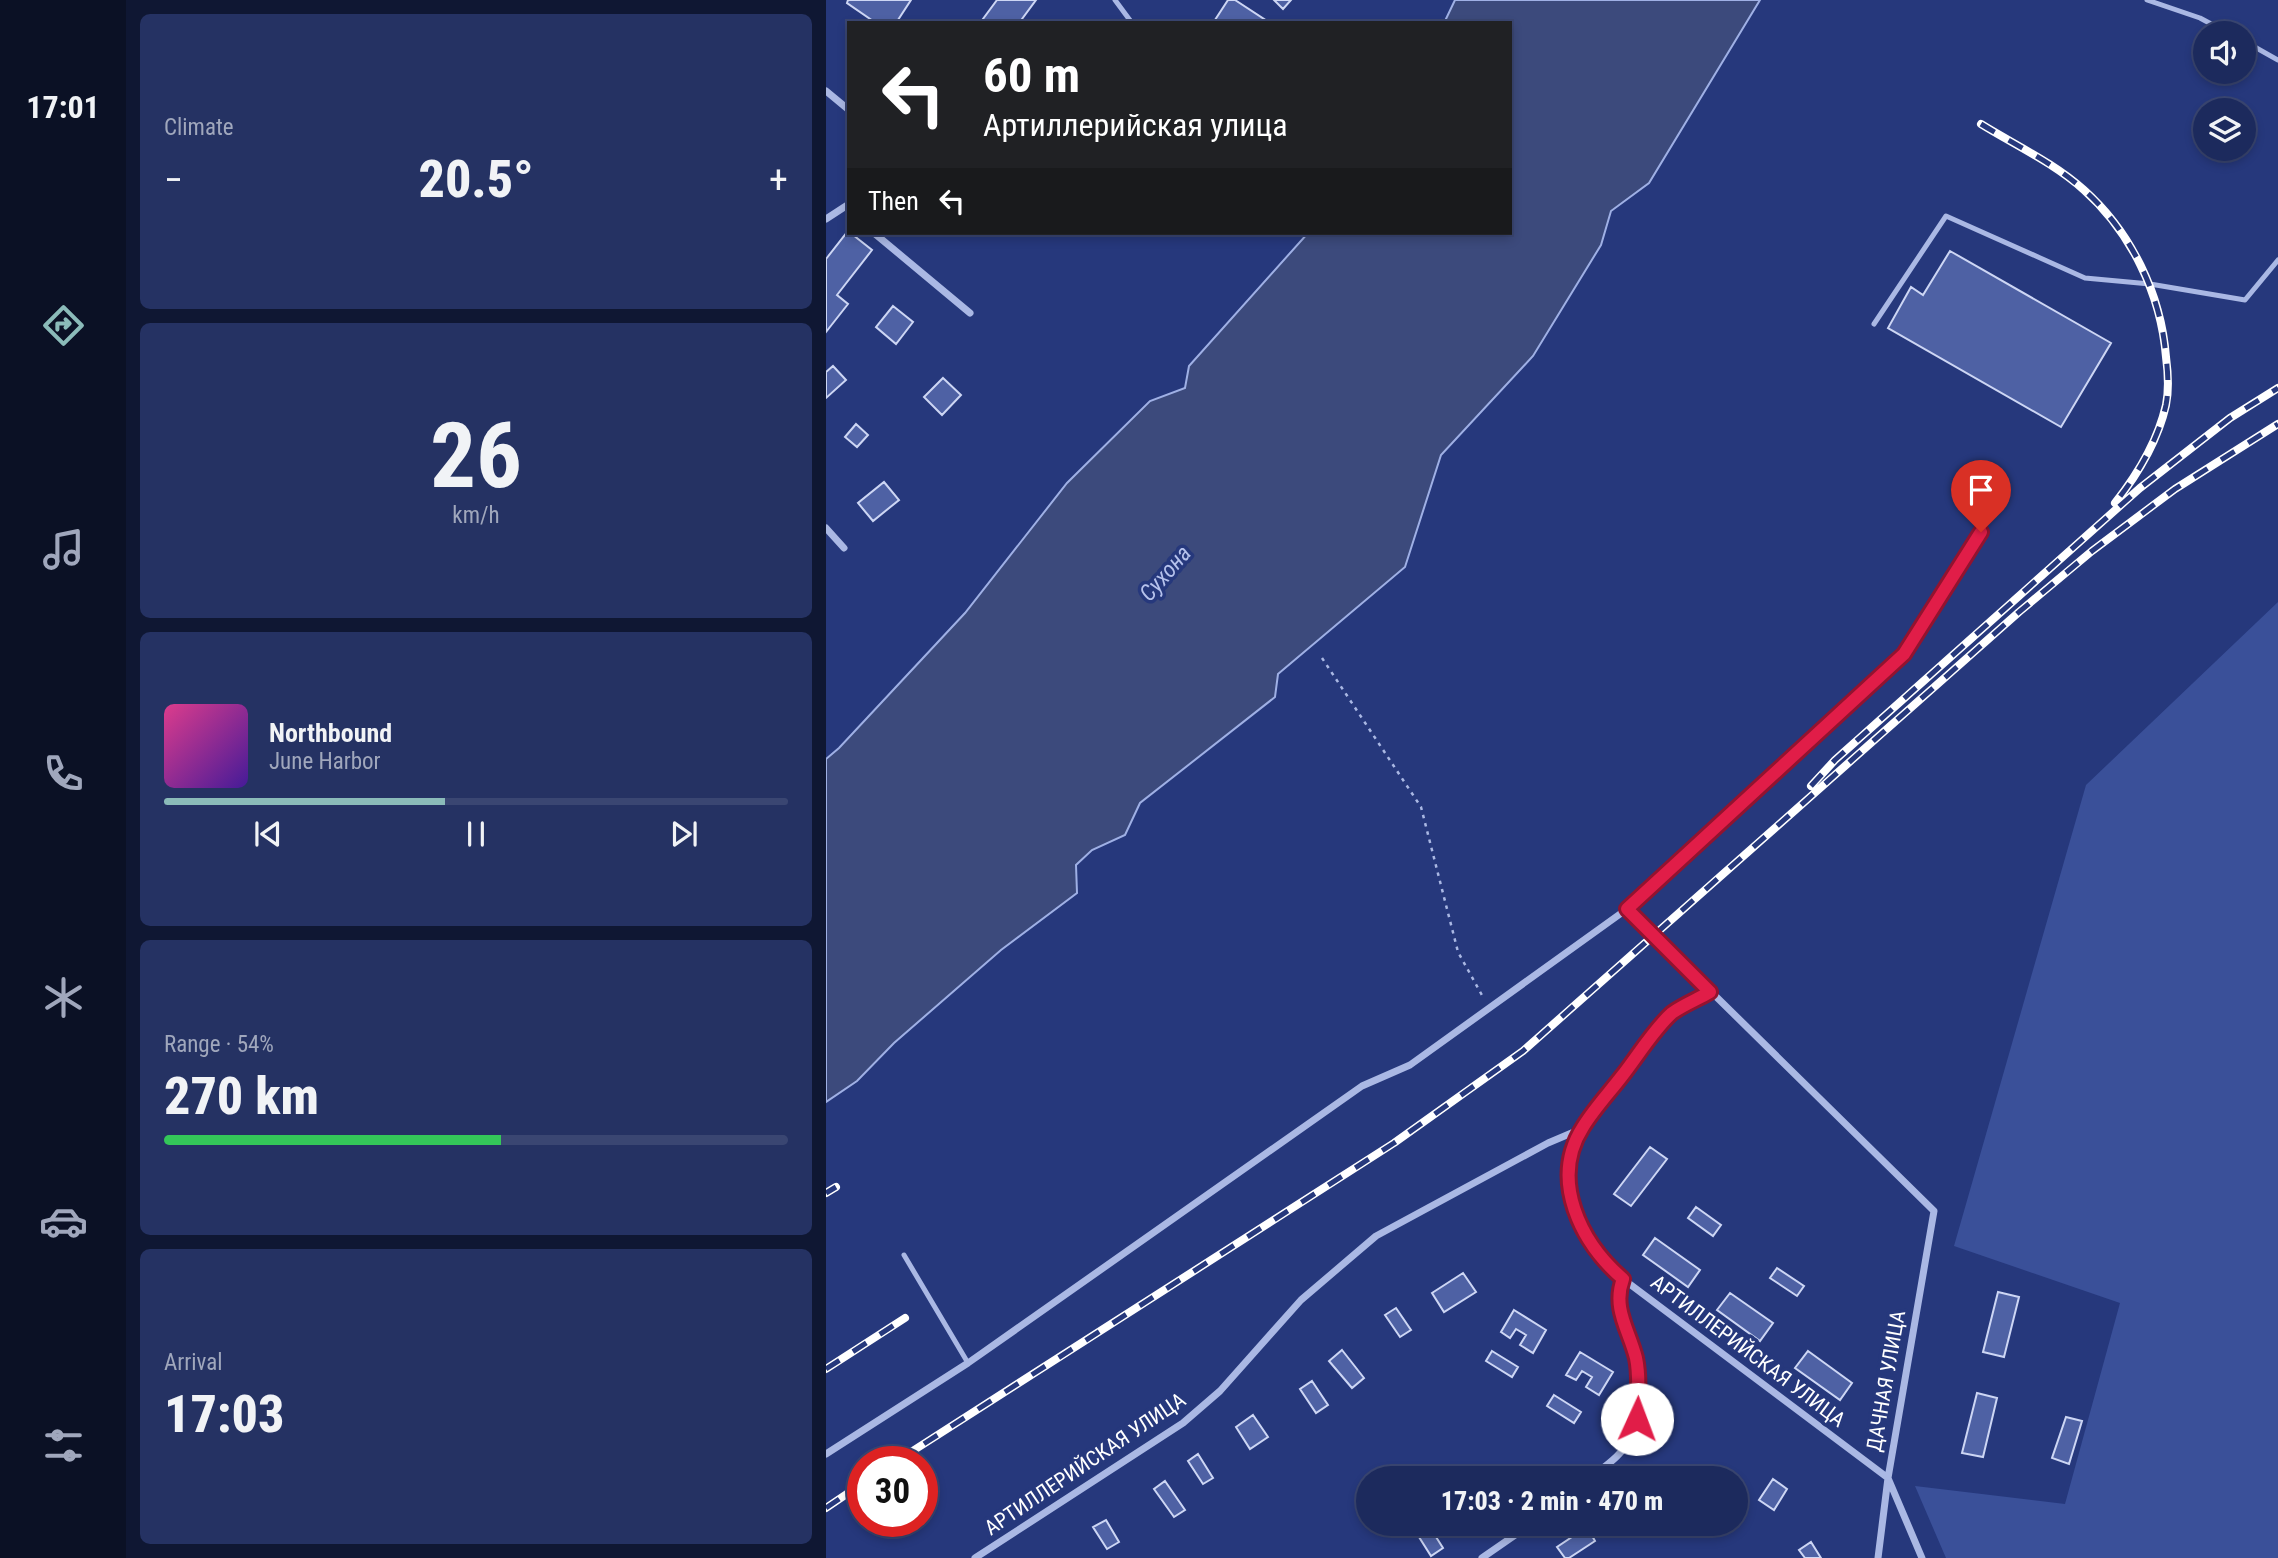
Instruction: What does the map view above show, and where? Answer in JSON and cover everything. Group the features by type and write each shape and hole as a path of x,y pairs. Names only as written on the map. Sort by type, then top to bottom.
{"street":[{"path":"826,91 847,108"},
{"path":"826,219 847,205"},
{"path":"876,235 970,313"},
{"path":"826,528 844,548"},
{"path":"826,1454 968,1363 1362,1086 1410,1065 1627,909 1904,654 1981,532"},
{"path":"1627,909 1710,992"},
{"name":"АРТИЛЛЕРИЙСКАЯ УЛИЦА","path":"1710,992 1672,1013 1581,1129 1571,1159 1569,1175 1573,1205 1589,1243 1604,1263 1888,1478"},
{"name":"ДАЧНАЯ УЛИЦА","path":"1710,992 1934,1211 1888,1478 1878,1558"},
{"name":"АРТИЛЛЕРИЙСКАЯ УЛИЦА","path":"975,1558 1183,1423 1220,1391 1301,1300 1376,1236 1548,1143 1581,1129"},
{"path":"1604,1466 1622,1451 1632,1437 1637,1419 1637,1362 1618,1303 1618,1292 1623,1279"},
{"path":"1888,1478 1922,1558"},
{"path":"1482,1558 1514,1536"}],"lane":[{"path":"1115,0 1131,21"},
{"path":"2147,0 2206,21"},
{"path":"2256,48 2278,60"},
{"path":"1874,324 1946,216 2085,278 2150,284 2245,300 2278,260"},
{"path":"904,1255 968,1363"}],"path":[{"path":"1322,659 1421,807 1458,952 1489,1010"}],"shaded area":[{"path":"2278,602 2278,1558 1946,1558 1915,1486 2065,1504 2120,1303 1954,1246 2086,785"}],"water":[{"name":"Сухона","path":"1455,0 1760,0 1649,183 1611,211 1601,245 1533,356 1441,455 1405,567 1278,674 1275,697 1140,803 1125,835 1092,850 1076,865 1077,893 1001,950 894,1043 857,1081 826,1102 826,759 965,613 1067,483 1150,401 1185,388 1189,366 1306,235 1512,235 1512,21 1445,21"}],"building":[{"path":"848,0 911,0 897,21 873,21 847,3"},
{"path":"997,0 1036,0 1020,21 981,21"},
{"path":"1228,0 1235,0 1267,21 1214,21"},
{"path":"1274,0 1291,0 1283,9"},
{"path":"847,232 847,235 853,235 872,250 837,295 848,304 826,332 826,259"},
{"path":"1950,251 2111,343 2061,427 1888,328 1911,287 1923,295"},
{"path":"893,306 913,322 896,344 876,327"},
{"path":"833,366 846,380 826,398 826,372"},
{"path":"943,378 961,395 942,415 924,397"},
{"path":"856,424 868,435 857,447 845,437"},
{"path":"884,482 899,500 873,521 858,503"},
{"path":"1650,1147 1667,1159 1631,1206 1614,1194"},
{"path":"1696,1207 1721,1225 1713,1236 1688,1218"},
{"path":"1655,1238 1700,1270 1688,1287 1643,1255"},
{"path":"1777,1268 1804,1286 1797,1296 1770,1278"},
{"path":"1463,1273 1476,1292 1444,1312 1432,1293"},
{"path":"1998,1292 2019,1297 2004,1357 1983,1352"},
{"path":"1730,1293 1773,1323 1760,1341 1717,1310"},
{"path":"1396,1308 1411,1330 1400,1337 1385,1315"},
{"path":"1514,1310 1546,1330 1533,1353 1520,1345 1526,1335 1516,1329 1510,1338 1501,1332"},
{"path":"1342,1350 1364,1378 1352,1388 1329,1361"},
{"path":"1492,1351 1518,1367 1512,1377 1486,1361"},
{"path":"1808,1351 1852,1383 1840,1400 1795,1368"},
{"path":"1580,1352 1613,1372 1599,1395 1586,1387 1592,1377 1582,1371 1576,1380 1566,1375"},
{"path":"1312,1381 1328,1405 1316,1413 1300,1389"},
{"path":"1977,1393 1997,1398 1983,1457 1962,1453"},
{"path":"1554,1395 1581,1412 1574,1423 1547,1406"},
{"path":"1253,1415 1268,1437 1250,1449 1236,1427"},
{"path":"2066,1417 2082,1421 2069,1464 2052,1458"},
{"path":"1198,1454 1213,1478 1203,1484 1188,1461"},
{"path":"1773,1479 1787,1489 1774,1510 1759,1500"},
{"path":"1165,1481 1185,1510 1174,1517 1154,1489"},
{"path":"1106,1520 1119,1542 1107,1549 1093,1527"},
{"path":"1435,1536 1443,1548 1431,1556 1419,1537"},
{"path":"1574,1536 1592,1536 1595,1541 1569,1558 1565,1558 1557,1547"},
{"path":"1811,1542 1821,1558 1805,1558 1799,1550"}],"railway":[{"path":"1981,124 2072,180 2101,207 2116,225 2141,266 2158,310 2168,375 2167,399 2152,444 2132,480 2115,503"},
{"path":"1811,786 1835,760 2140,488 2230,418 2278,388"},
{"path":"920,1446 1394,1143 1523,1051 2019,612 2092,551 2175,489 2278,424"},
{"path":"826,1193 836,1187"},
{"path":"826,1369 905,1318"},
{"path":"826,1508 847,1494"}],"route":[{"path":"1637,1419 1637,1362 1618,1303 1618,1292 1623,1279 1604,1263 1589,1243 1576,1218 1570,1191 1571,1159 1581,1129 1672,1013 1710,992 1627,909 1904,654 1981,532"}]}
